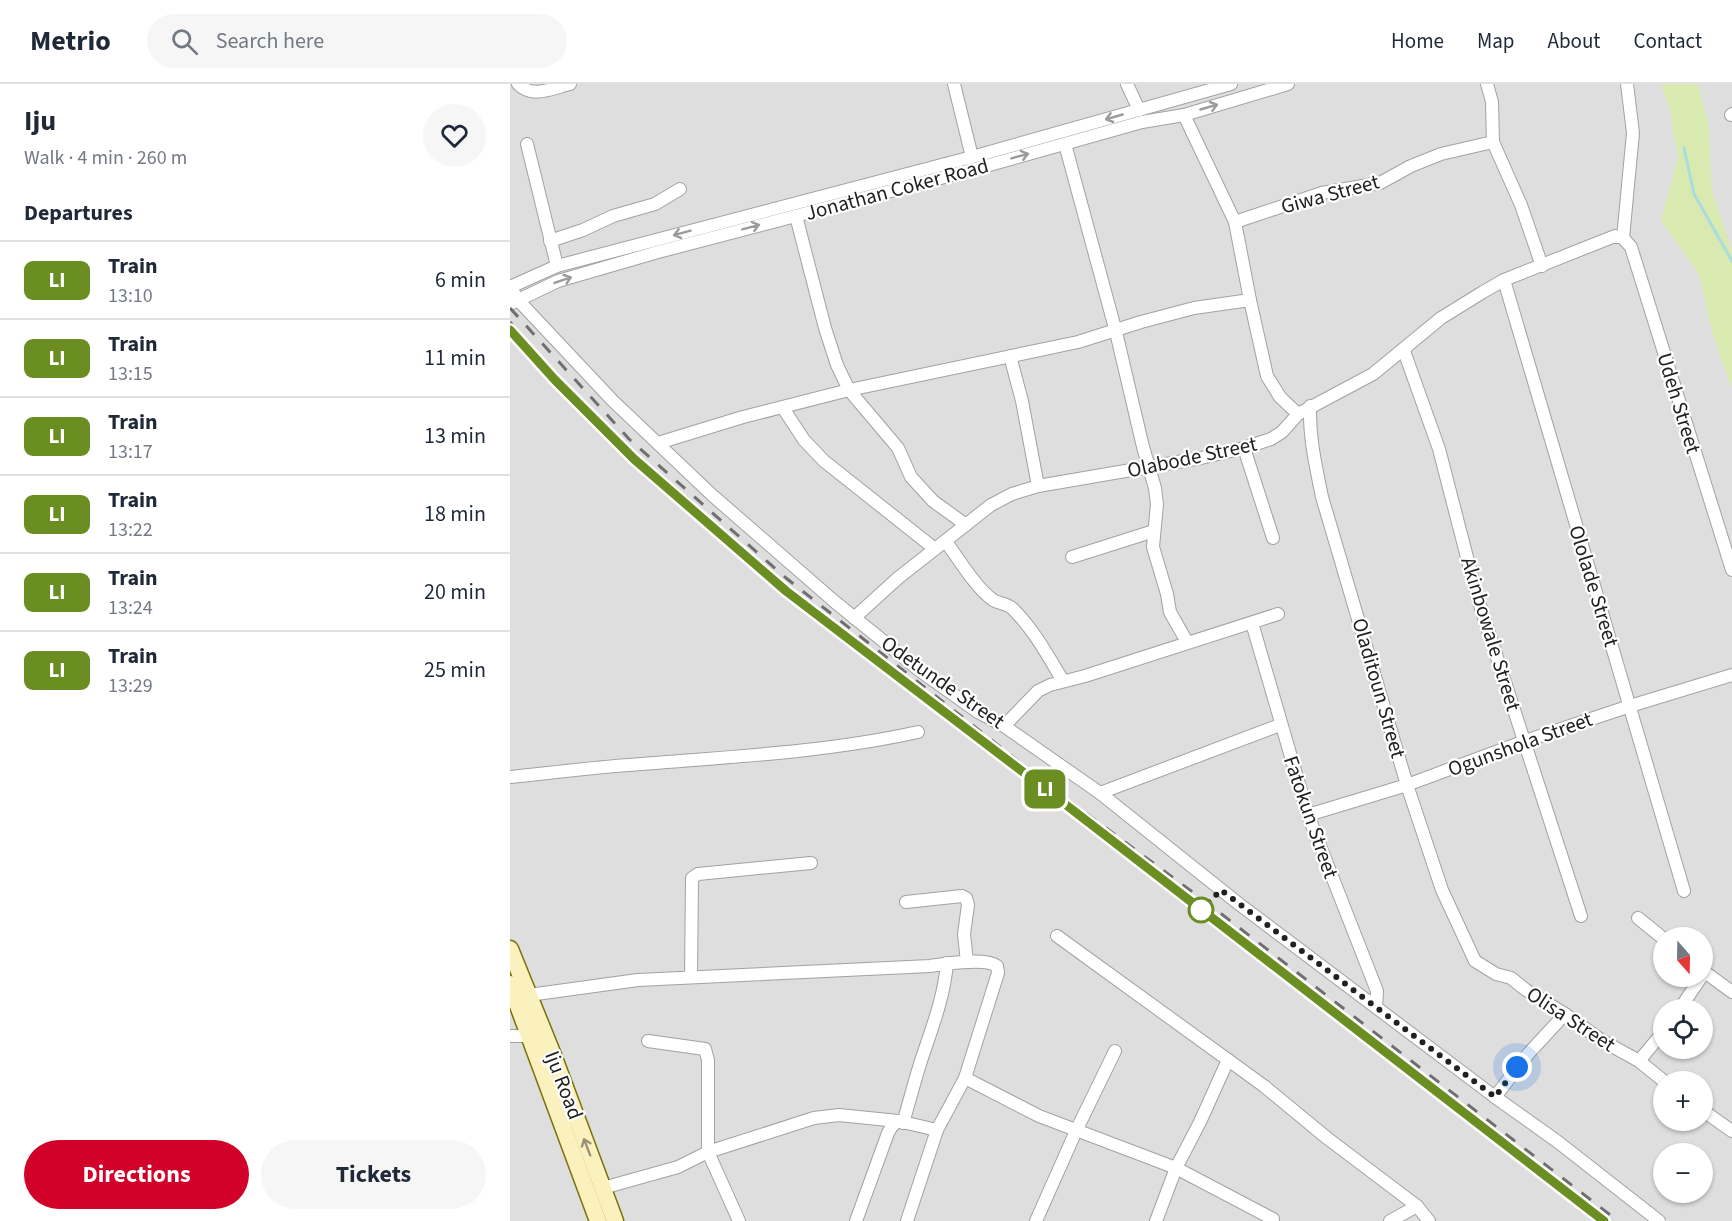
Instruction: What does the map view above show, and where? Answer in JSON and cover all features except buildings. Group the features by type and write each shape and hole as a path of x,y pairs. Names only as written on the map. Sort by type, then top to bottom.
{"main road":[{"name":"Iju Road","path":"510,949 615,1221"},
{"name":"Iju Road","path":"510,984 598,1221"}],"street":[{"path":"518,84 524,90 535,93 570,84"},
{"path":"954,84 972,157"},
{"path":"1127,84 1139,110"},
{"name":"Jonathan Coker Road","path":"510,286 557,266 972,157 1231,84"},
{"name":"Jonathan Coker Road","path":"514,302 558,281 658,252 1142,122 1184,115 1288,84"},
{"path":"1487,84 1492,102 1493,142 1521,205 1542,266"},
{"path":"1623,238 1633,133 1627,84"},
{"path":"1184,115 1235,222 1267,376 1280,397 1298,414"},
{"name":"Giwa Street","path":"1235,222 1322,193 1380,183 1411,166 1441,154 1493,142"},
{"path":"527,144 557,266"},
{"path":"1065,144 1155,488 1157,504 1153,547 1170,612 1187,642"},
{"path":"550,241 583,230 613,216 655,204 680,189"},
{"path":"796,216 825,328 837,365 849,390 898,448 911,477 933,501 966,525"},
{"name":"Olabode Street","path":"854,618 898,578 991,505 1012,494 1038,486 1149,467 1244,448 1271,440 1282,432 1298,414 1373,374 1404,351 1441,318 1504,280 1615,236 1623,238"},
{"name":"Udeh Street","path":"1623,238 1631,247 1732,570"},
{"name":"Ololade Street","path":"1504,280 1684,891"},
{"name":"Odetunde Street","path":"510,286 514,302 658,443 712,495 854,618 919,670 978,712 1004,726 1100,794 1239,904 1558,1142 1659,1221"},
{"path":"658,443 743,417 849,390 1078,342 1194,308 1250,300"},
{"name":"Akinbowale Street","path":"1404,351 1439,449 1476,597 1581,916"},
{"path":"1010,356 1022,401 1038,486"},
{"name":"Oladitoun Street","path":"1310,406 1309,428 1322,497 1407,785 1442,890 1475,962"},
{"path":"783,408 804,440 824,460 935,549"},
{"path":"1244,448 1274,538"},
{"path":"1072,557 1154,531"},
{"path":"946,542 984,592 994,601 1012,608 1032,632 1064,681"},
{"path":"1004,726 1038,691 1278,614"},
{"name":"Fatokun Street","path":"1252,623 1308,815 1377,991 1376,1007"},
{"name":"Ogunshola Street","path":"1308,815 1407,785 1525,741 1732,675"},
{"path":"1100,794 1280,724"},
{"path":"510,777 769,754 888,739 918,732"},
{"path":"691,977 692,878 698,874 811,863"},
{"path":"906,902 962,896 966,898 968,905 964,934 967,962"},
{"path":"1638,918 1653,930"},
{"path":"1057,936 1228,1060 1417,1206 1429,1221"},
{"path":"529,995 638,980 992,962 998,966 998,973 965,1078 937,1130 907,1221"},
{"name":"Olisa Street","path":"1475,962 1496,974 1511,978 1601,1040 1639,1061 1653,1072"},
{"path":"856,1221 888,1133 892,1126 901,1122 939,1011 946,984 948,963"},
{"path":"1713,981 1732,993"},
{"path":"1495,1097 1528,1053 1565,1014"},
{"path":"510,1036 529,1036"},
{"path":"648,1041 705,1049 708,1060 708,1152 739,1221"},
{"path":"1639,1061 1653,1044"},
{"path":"1036,1221 1115,1051"},
{"path":"1156,1221 1176,1168 1228,1060"},
{"path":"965,1078 1039,1116 1176,1168 1273,1219"},
{"path":"603,1188 678,1167 708,1152 814,1118 839,1115 901,1122 937,1130"},
{"path":"1713,1118 1732,1131"},
{"path":"1390,1221 1417,1206"}],"shaded area":[{"path":"510,84 1732,84 1732,1221 510,1221"}],"green space":[{"path":"1661,84 1698,84 1708,122 1712,191 1732,251 1732,388 1713,335 1698,272 1661,221 1678,157 1669,107"}],"waterway":[{"path":"1684,148 1694,194 1732,261"}],"railway":[{"path":"510,308 629,439 786,578 1060,794 1206,902 1618,1221"},
{"path":"510,322 553,372 587,406"},
{"path":"577,402 653,476 732,547 874,659"},
{"path":"1169,885 1257,953"}],"train":[{"name":"LI","path":"510,330 555,380 634,459 786,591 1604,1221"}],"route":[{"path":"1201,910 1221,890 1495,1097 1517,1067"}]}
